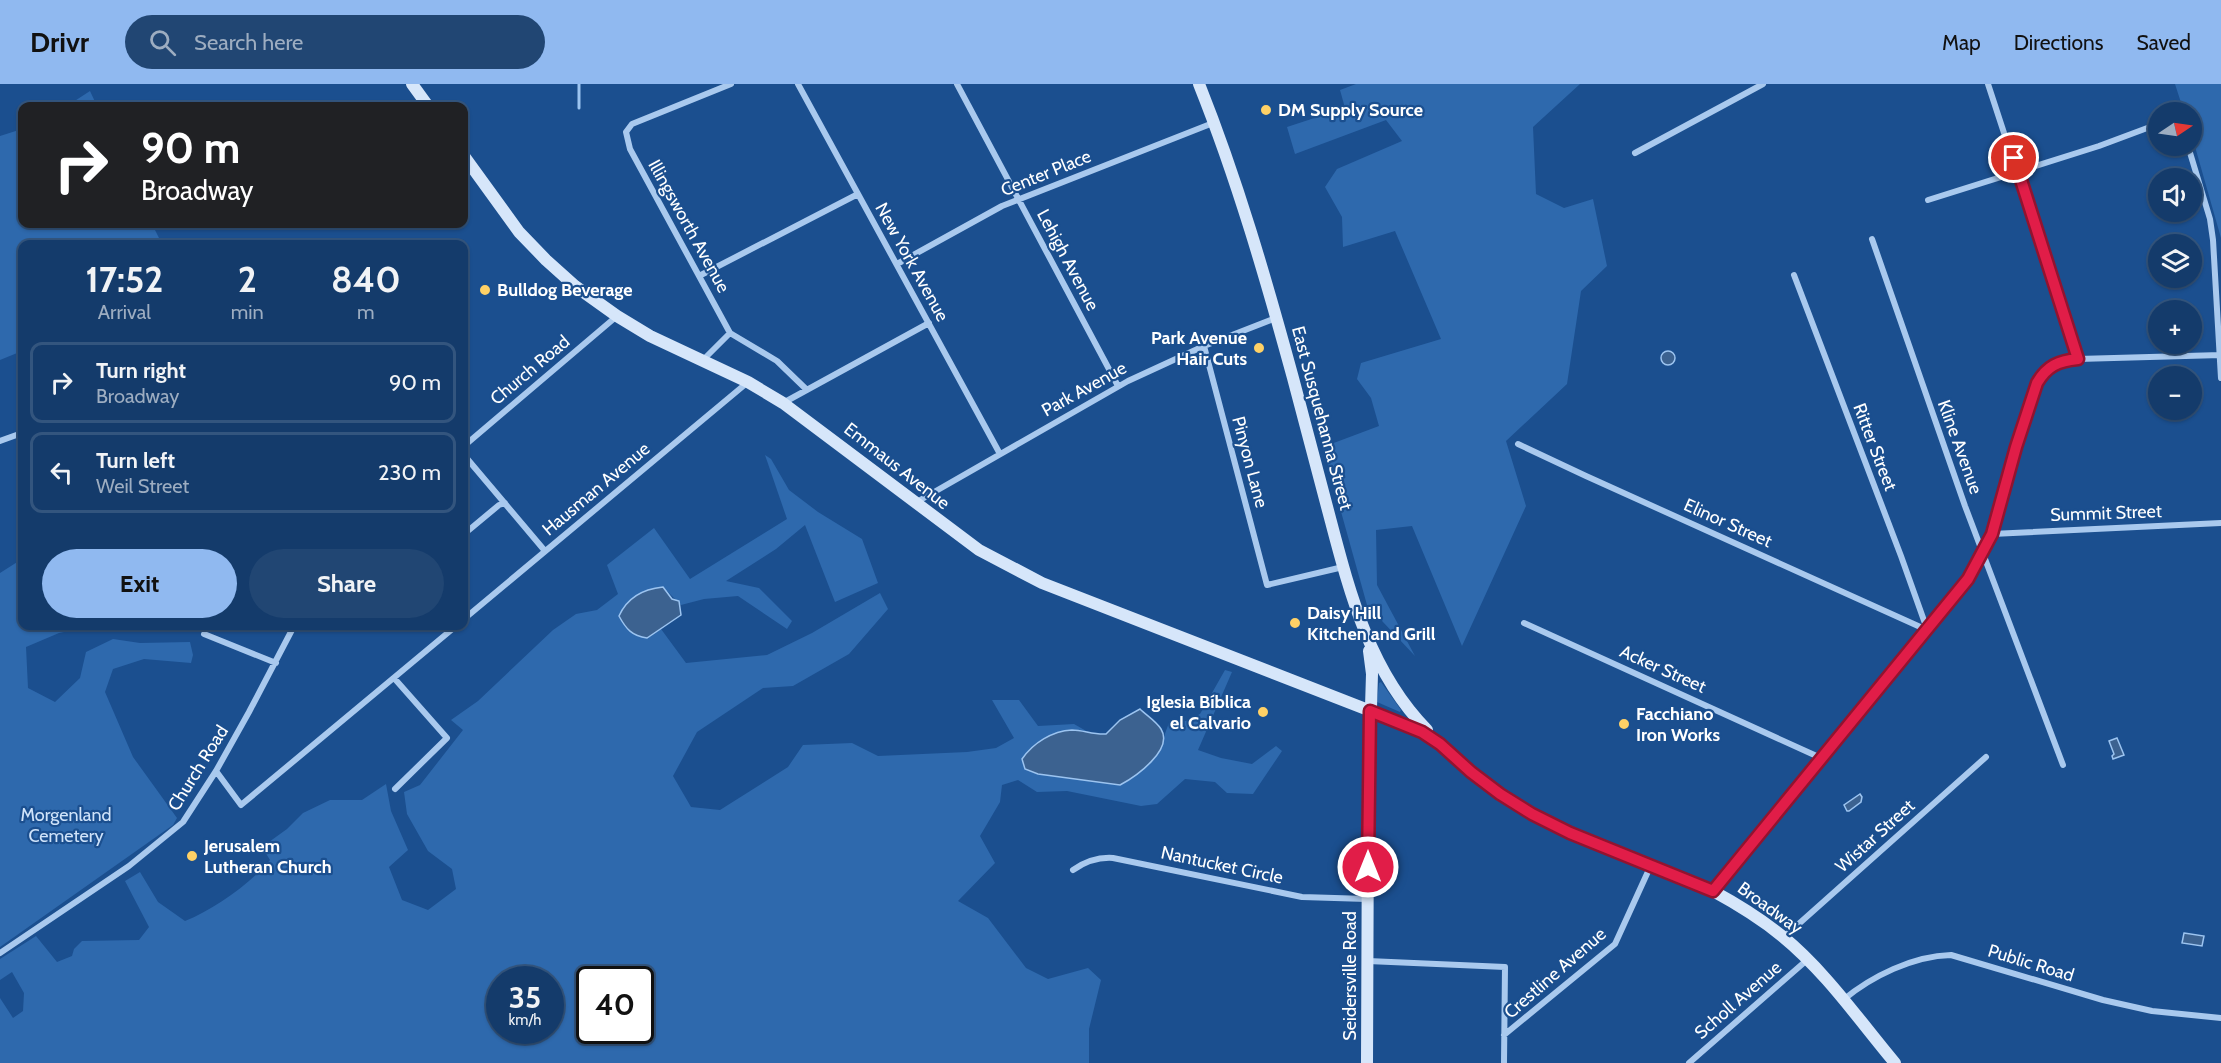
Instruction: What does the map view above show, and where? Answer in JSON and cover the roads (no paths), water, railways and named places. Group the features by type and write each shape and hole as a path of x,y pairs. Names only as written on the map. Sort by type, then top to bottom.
{"main road":[{"path":"412,84 425,102"},
{"name":"East Susquehanna Street","path":"1199,84 1244,212 1276,317 1343,567 1366,638 1391,685 1440,744"},
{"name":"Emmaus Avenue","path":"468,162 519,232 575,286 650,336 748,382 783,403 980,550 1013,570 1042,583 1370,711"},
{"name":"Seidersville Road","path":"1366,638 1372,674 1367,1063"},
{"name":"Broadway","path":"1370,711 1417,729 1440,744 1500,794 1532,814 1570,833 1713,891 1751,913 1784,937 1807,960 1895,1063"}],"street":[{"name":"Illingsworth Avenue","path":"730,333 630,149 626,132 632,124 731,84"},
{"name":"New York Avenue","path":"798,84 1000,454"},
{"name":"Lehigh Avenue","path":"957,84 1118,386"},
{"path":"1635,153 1763,84"},
{"path":"1988,84 2078,359"},
{"name":"Center Place","path":"897,264 1002,206 1213,123"},
{"path":"1928,200 2148,127"},
{"path":"2191,156 2210,219 2213,240 2221,378"},
{"path":"699,276 858,194"},
{"name":"Kline Avenue","path":"1872,239 1927,401 2062,765"},
{"name":"Ritter Street","path":"1794,275 1927,630"},
{"name":"Church Road","path":"468,443 617,316"},
{"name":"Park Avenue","path":"915,503 1118,386 1204,346 1276,317"},
{"path":"783,403 929,323"},
{"path":"703,360 730,333 777,361 807,390"},
{"name":"Pinyon Lane","path":"1204,346 1267,585 1343,567"},
{"path":"1713,891 1968,579 1992,534 2016,447 2042,374 2055,364 2078,359 2221,355"},
{"name":"Hausman Avenue","path":"468,617 748,382"},
{"path":"0,441 18,434"},
{"name":"Elinor Street","path":"1518,444 1927,630"},
{"path":"468,460 545,551"},
{"path":"469,530 499,505 505,503"},
{"name":"Summit Street","path":"1992,534 2221,523"},
{"name":"Acker Street","path":"1524,623 1821,758"},
{"name":"Church Road","path":"0,953 129,866 176,829 189,814 216,771 292,630"},
{"path":"216,771 241,805 451,630"},
{"path":"204,634 276,663"},
{"path":"394,678 447,738 395,789"},
{"name":"Wistar Street","path":"1784,937 1986,757"},
{"name":"Nantucket Circle","path":"1073,870 1091,860 1113,858 1302,897 1368,899"},
{"name":"Crestline Avenue","path":"1504,1035 1615,944 1651,865"},
{"name":"Public Road","path":"1842,1000 1863,984 1897,968 1929,958 1951,955 2103,1000 2152,1011 2221,1018"},
{"name":"Scholl Avenue","path":"1689,1063 1807,960"},
{"path":"1368,961 1505,967 1504,1063"}],"waterway":[{"path":"579,84 579,108"}],"place":[{"name":"DM Supply Source","path":"1266,110"},
{"name":"Bulldog Beverage","path":"485,290"},
{"name":"Park Avenue Hair Cuts","path":"1259,348"},
{"name":"Daisy Hill Kitchen and Grill","path":"1295,623"},
{"name":"Iglesia Bíblica el Calvario","path":"1263,712"},
{"name":"Facchiano Iron Works","path":"1624,724"},
{"name":"Jerusalem Lutheran Church","path":"192,856"}],"park label":[{"name":"Morgenland Cemetery","path":"66,825"}]}
